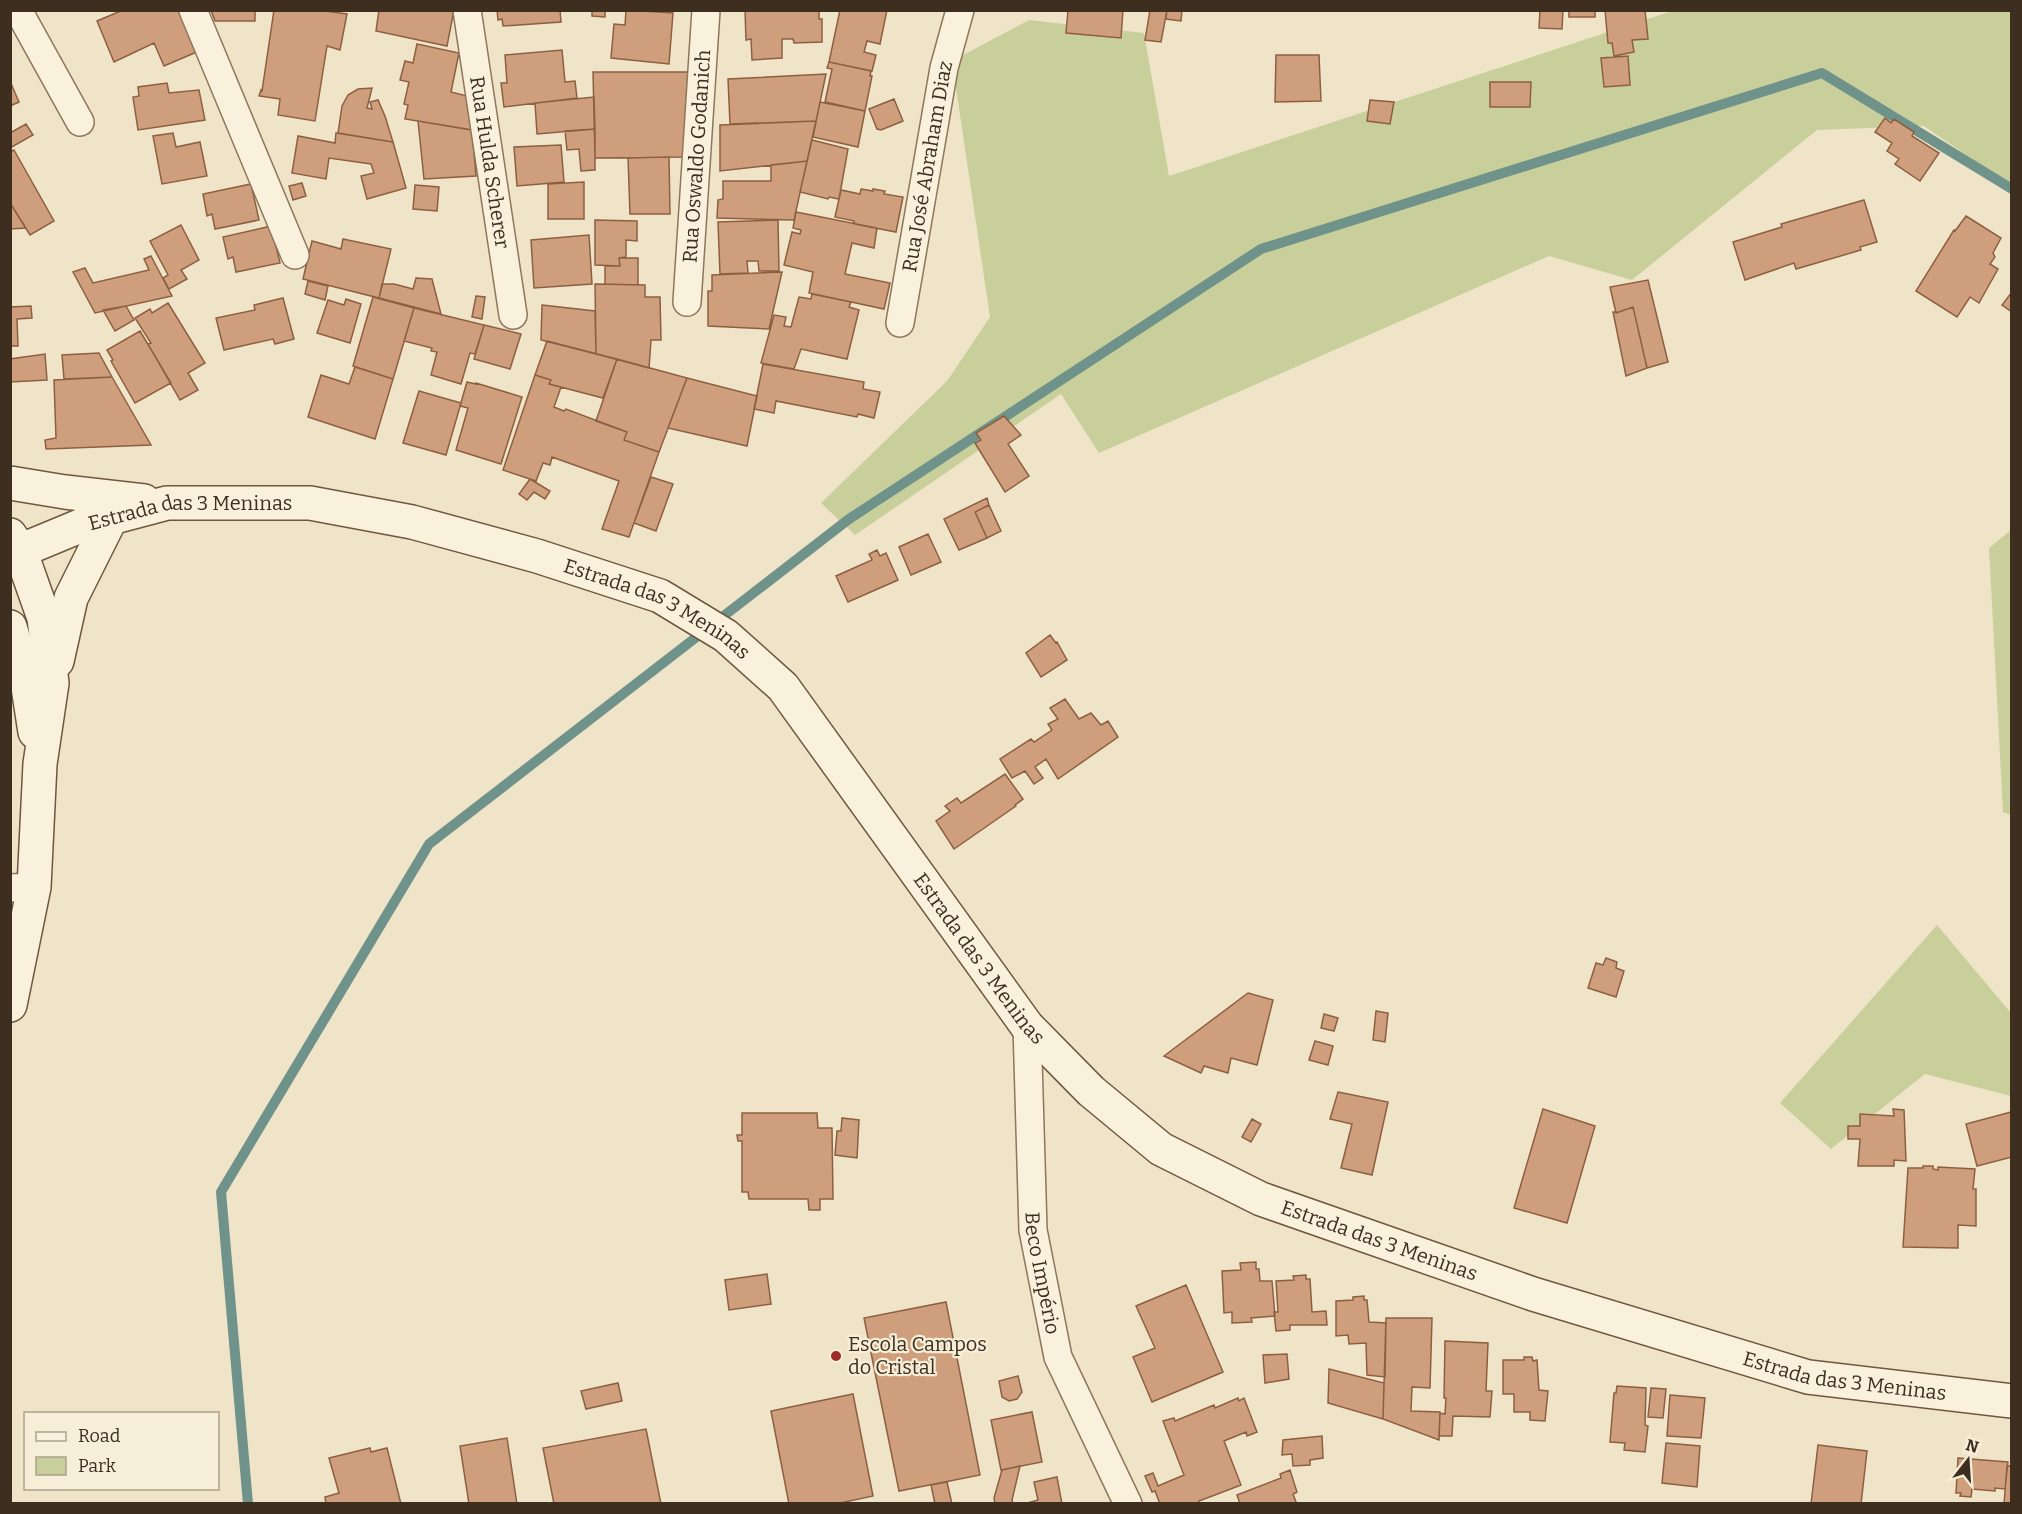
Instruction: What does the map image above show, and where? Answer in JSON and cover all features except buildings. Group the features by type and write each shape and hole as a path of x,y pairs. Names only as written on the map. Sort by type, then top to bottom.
{"main road":[{"path":"10,483 65,492 167,503"},
{"name":"Estrada das 3 Meninas","path":"14,547 80,525 167,503 310,503 412,522 537,556 660,596 726,636 783,687 1026,1026 1091,1091 1161,1149 1261,1199 1533,1294 1808,1377 2012,1401"},
{"path":"10,1005 22,887 52,683 72,598 112,516"},
{"path":"14,547 44,618 52,683"},
{"path":"10,627 28,687 40,764"}],"street":[{"path":"18,10 80,122"},
{"path":"193,10 295,255"},
{"name":"Rua Hulda Scherer","path":"467,10 513,315"},
{"name":"Rua Oswaldo Godanich","path":"687,302 706,10"},
{"name":"Rua José Abraham Diaz","path":"900,323 944,68 960,10"},
{"name":"Beco Império","path":"1026,1026 1033,1230 1058,1357 1128,1503"}],"green space":[{"path":"1672,11 2011,11 2011,186 1924,126 1817,130 1632,280 1549,256 1099,453 1061,394 855,535 821,503 947,381 990,317 952,61 1029,20 1144,33 1169,176"},
{"path":"2011,530 2011,815 2003,812 1989,548"},
{"path":"1937,925 2011,1013 2011,1096 1925,1074 1831,1149 1780,1103"}],"waterway":[{"path":"248,1504 221,1192 429,844 849,519 1261,249 1822,73 2012,189"}],"place":[{"name":"Escola Campos do Cristal","path":"836,1356"}]}
